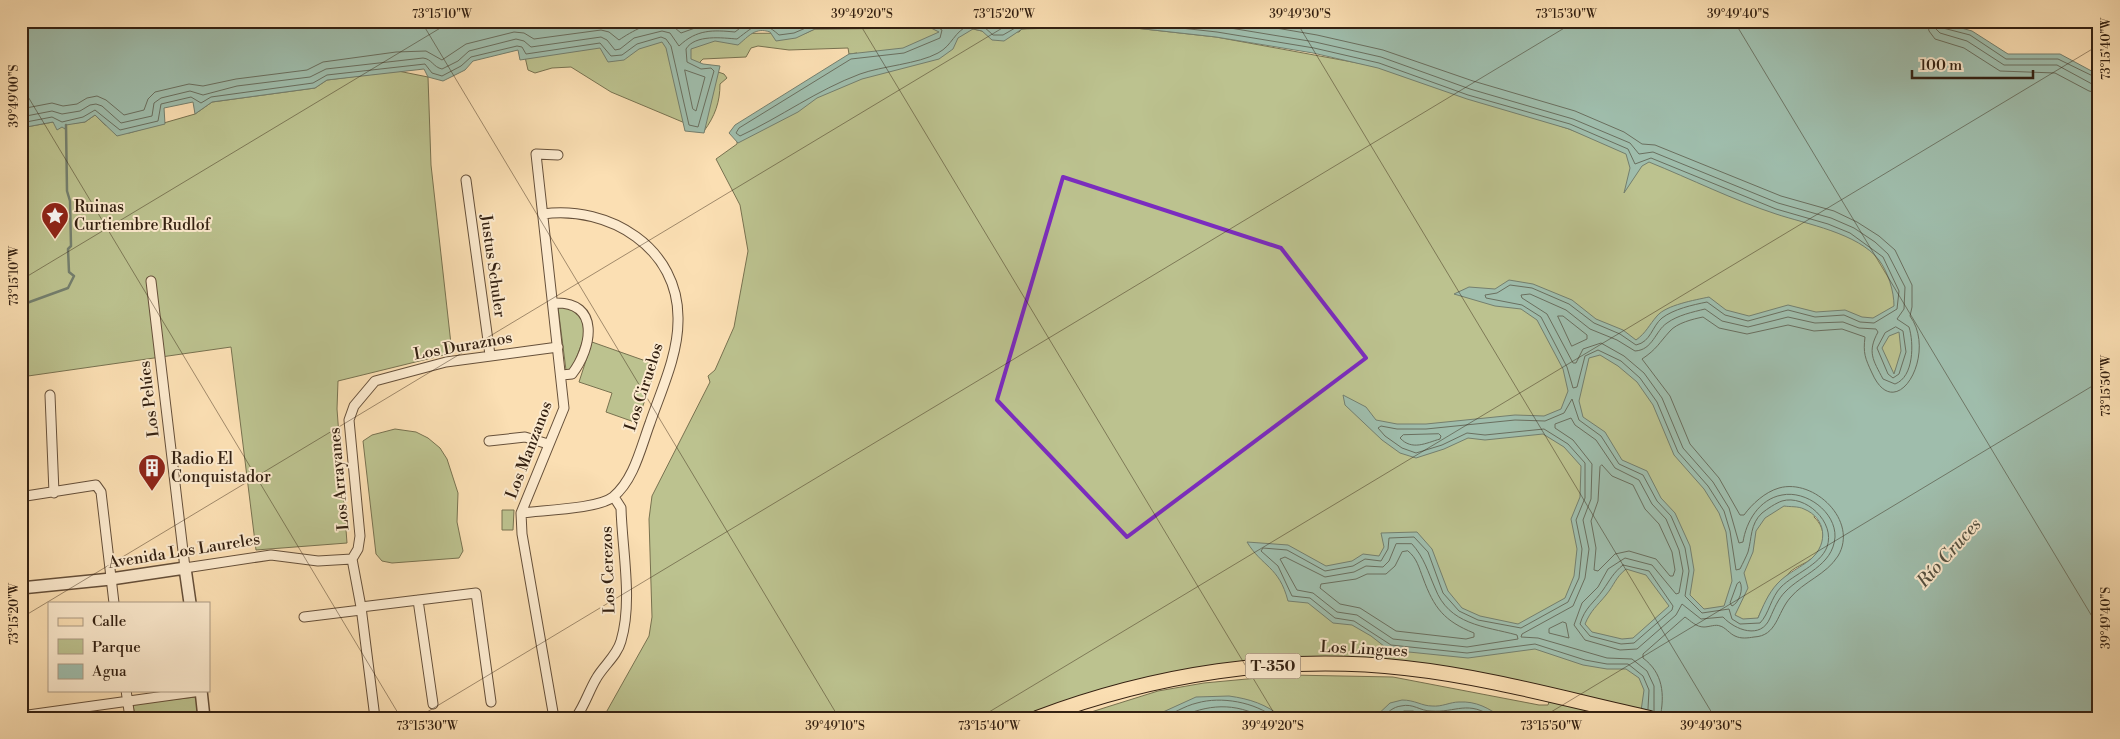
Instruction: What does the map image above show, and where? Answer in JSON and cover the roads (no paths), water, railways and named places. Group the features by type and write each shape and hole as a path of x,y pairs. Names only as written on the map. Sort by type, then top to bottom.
{"main road":[{"name":"Los Lingues","path":"1037,718 1092,698 1169,678 1221,670 1327,663 1380,666 1450,674 1650,718"}],"street":[{"name":"Los Manzanos","path":"554,718 522,534 521,513 564,408 562,374 536,154 558,155"},
{"name":"Justus Schuler","path":"466,180 490,355"},
{"name":"Los Ciruelos","path":"543,214 558,212 587,214 624,228 655,253 670,277 678,321 670,364 633,470 614,496"},
{"name":"Los Pelúes","path":"151,281 190,602"},
{"path":"554,303 575,306 586,315 589,327 588,337 576,368 572,374 562,374"},
{"name":"Los Duraznos","path":"375,381 446,362 558,347"},
{"name":"Los Arrayanes","path":"374,718 361,609 352,559 358,549 360,536 349,420 354,406 375,381"},
{"path":"50,395 54,492"},
{"path":"489,441 525,437 548,444"},
{"path":"26,496 96,485 100,492 114,602"},
{"path":"521,513 600,504 614,496"},
{"name":"Los Cerezos","path":"572,718 577,716 586,703 596,678 620,644 624,629 626,610 620,508 614,496"},
{"name":"Avenida Los Laureles","path":"21,588 111,579 271,555 318,561 352,559"},
{"path":"304,617 476,593 491,702"},
{"path":"418,600 433,704"},
{"path":"126,692 130,718"},
{"path":"21,716 194,692"},
{"path":"201,692 204,718"}],"water":[{"name":"Río Cruces","path":"21,21 1937,21 1972,31 2008,54 2060,54 2099,75 2099,706 2090,718 1640,718 1644,690 1639,678 1626,669 1607,669 1583,665 1535,649 1468,658 1389,650 1371,636 1352,625 1333,623 1308,603 1288,601 1280,581 1247,542 1288,545 1326,566 1352,561 1363,554 1379,556 1384,547 1381,533 1417,532 1432,549 1448,591 1462,608 1480,616 1518,624 1565,598 1574,576 1577,549 1571,519 1580,497 1581,466 1564,447 1543,434 1485,440 1468,438 1444,449 1416,458 1400,453 1382,440 1345,405 1343,395 1366,407 1376,420 1397,424 1426,424 1515,415 1544,416 1561,409 1568,391 1563,369 1537,320 1521,309 1495,306 1454,294 1469,287 1495,289 1509,280 1533,284 1572,300 1596,319 1623,330 1636,340 1661,312 1681,304 1709,297 1726,310 1749,316 1788,305 1816,312 1845,310 1862,317 1873,318 1894,306 1890,282 1879,260 1870,251 1845,236 1776,214 1728,196 1649,162 1642,166 1624,193 1630,168 1626,154 1569,129 1467,99 1378,68 1313,53 1216,37 1117,26 1022,29 1004,41 992,40 982,31 973,29 958,38 953,49 939,59 862,79 817,98 798,112 738,143 729,133 735,125 849,54 903,48 939,32 931,28 815,29 796,38 776,41 770,32 760,31 752,33 738,45 715,41 691,49 691,59 703,64 720,66 704,133 685,131 666,48 662,42 639,49 624,60 608,62 600,48 520,60 518,50 473,61 465,70 443,81 428,77 424,69 327,80 315,88 212,102 195,114 193,102 164,108 165,124 117,136 95,115 85,122 66,125 65,129 62,127 57,130 53,122 21,128","holes":["1899,332 1901,351 1894,374 1882,348 1889,336","1600,355 1618,366 1637,382 1653,405 1674,455 1704,489 1719,513 1726,532 1732,581 1724,606 1704,609 1690,595 1694,570 1690,546 1675,513 1661,498 1647,471 1622,460 1605,432 1583,417 1579,401 1589,358","1784,506 1802,508 1817,518 1821,525 1821,546 1811,559 1781,580 1766,600 1758,618 1743,619 1735,615 1748,588 1744,573 1753,552 1756,531 1765,518","1626,569 1646,575 1669,606 1633,638 1622,639 1592,632 1585,624 1587,619"]},
{"path":"1229,696 1258,703 1283,718 1143,718 1163,712 1196,697"},
{"path":"1402,700 1432,706 1456,702 1477,704 1502,718 1374,718 1390,703"}],"waterway":[{"path":"21,307 24,304 68,288 74,276 69,272 68,249 71,246 70,201 67,191 66,125"}],"place":[{"name":"Ruinas Curtiembre Rudlof","path":"55,240"},
{"name":"Radio El Conquistador","path":"152,492"}]}
